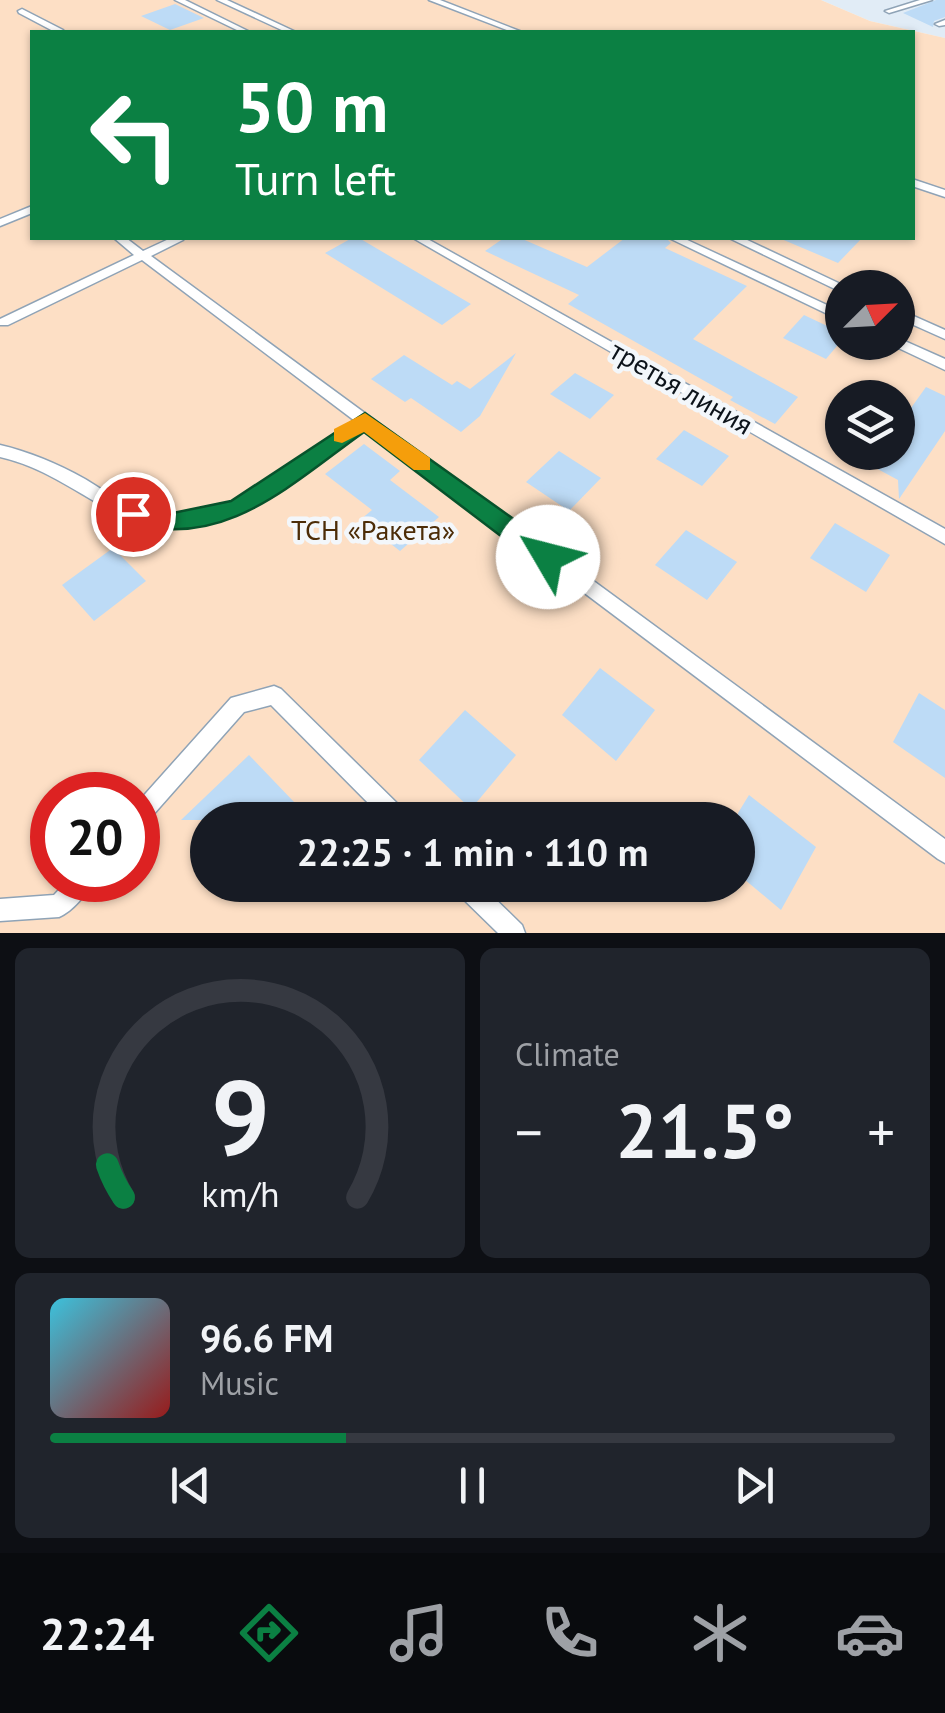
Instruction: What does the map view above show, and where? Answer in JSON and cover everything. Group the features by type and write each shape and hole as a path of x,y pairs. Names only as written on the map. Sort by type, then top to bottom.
{"lane":[{"path":"179,0 242,30"},
{"path":"222,0 288,30"},
{"path":"433,0 513,30"},
{"path":"890,11 928,0"},
{"path":"22,11 56,30"},
{"path":"915,183 945,194"},
{"path":"0,223 30,211"},
{"path":"123,240 945,852"},
{"path":"4,322 176,240"},
{"name":"третья линия","path":"423,240 945,537"},
{"path":"679,240 825,309"},
{"path":"739,240 825,280"},
{"path":"915,321 945,335"},
{"path":"915,351 945,366"},
{"path":"0,451 26,455 133,514 173,522 207,519 239,508 365,421"},
{"path":"160,792 238,704 274,694 382,802"},
{"path":"0,910 59,906 63,902"},
{"path":"483,902 514,933"}],"shaded area":[{"path":"821,0 945,0 945,38 870,21"}],"green space":[{"name":"ТСН «Ракета»","path":"0,0 821,0 870,21 910,30 30,30 30,240 915,240 915,31 945,38 945,933 0,933"}],"building":[{"path":"945,0 945,17 934,21 933,27 903,13"},
{"path":"175,4 204,18 170,30 141,16"},
{"path":"348,240 362,240 471,304 442,325 325,253"},
{"path":"501,240 525,240 587,267 622,240 668,240 671,243 665,248 747,286 693,339 798,397 775,424 568,304 579,295 485,251"},
{"path":"784,240 860,240 838,263"},
{"path":"804,315 825,325 825,359 783,338"},
{"path":"516,353 480,416 461,432 411,398 405,402 371,379 404,355 452,385 457,381 470,389"},
{"path":"575,373 614,395 590,419 550,394"},
{"path":"926,387 945,396 945,431 899,499 898,480 879,470 915,470 915,402"},
{"path":"684,430 729,456 702,486 656,459"},
{"path":"364,444 400,471 390,480 439,517 400,551 360,520 372,510 325,474"},
{"path":"559,451 601,478 569,511 526,482"},
{"path":"835,523 890,555 866,592 810,558"},
{"path":"686,530 737,562 707,600 655,565"},
{"path":"113,548 146,581 94,621 62,585"},
{"path":"600,668 655,710 616,761 562,715"},
{"path":"919,693 945,710 945,778 893,742"},
{"path":"465,710 516,755 477,802 464,802 419,760"},
{"path":"249,755 294,802 200,802"},
{"path":"749,795 816,847 781,910 755,888 755,802 745,802"}],"slow traffic":[{"path":"342,435 365,421 422,464"}],"route":[{"path":"133,514 173,522 207,519 239,508 365,421 548,557"}]}
